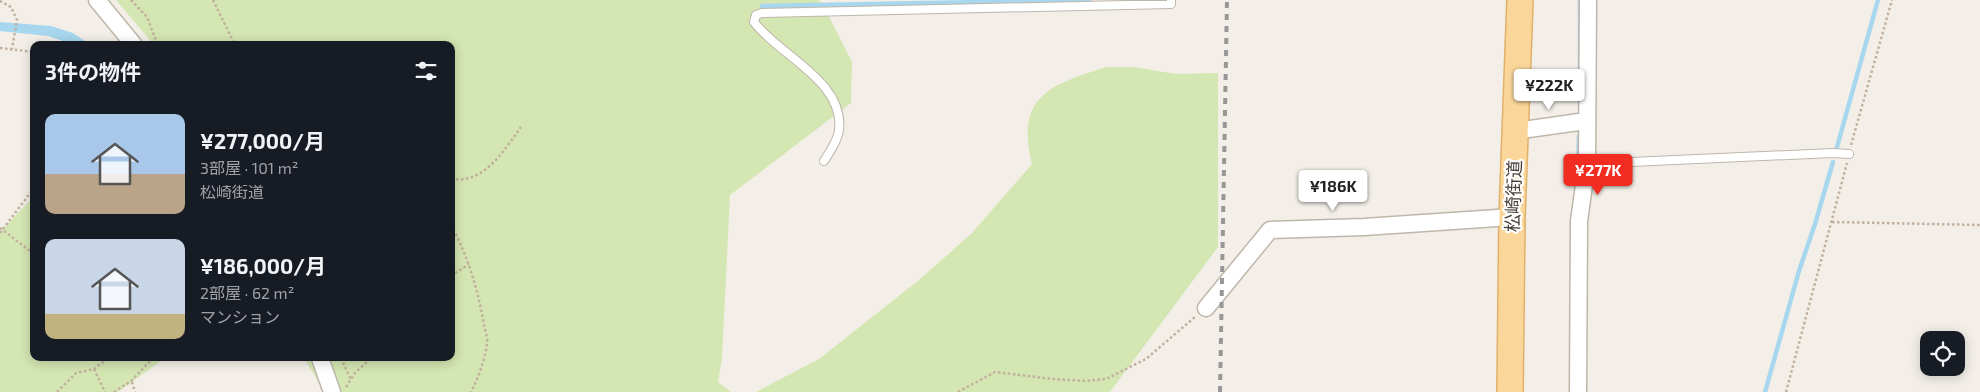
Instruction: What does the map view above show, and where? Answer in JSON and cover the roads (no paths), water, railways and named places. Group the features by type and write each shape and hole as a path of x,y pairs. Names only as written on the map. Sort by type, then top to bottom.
{"main road":[{"name":"松崎街道","path":"1510,392 1512,217 1520,0"}],"street":[{"path":"97,0 131,41"},
{"path":"1578,392 1579,221 1587,164 1588,0"},
{"path":"1515,131 1586,121"},
{"path":"1206,308 1270,230 1364,227 1512,217"},
{"path":"321,361 332,392"}],"lane":[{"path":"824,161 840,132 839,115 835,103 822,83 802,63 761,31 754,22 756,15 762,13 1171,4 1171,0"},
{"path":"1587,164 1832,153 1849,154"}],"water":[{"path":"0,22 51,26 73,33 85,41 63,41 48,36 0,31"}],"waterway":[{"path":"762,6 1090,0"},
{"path":"1580,0 1580,69"},
{"path":"1837,147 1878,0"},
{"path":"1578,171 1579,136"},
{"path":"1765,392 1799,271 1833,162"}],"railway":[{"path":"1220,392 1227,0"}]}
